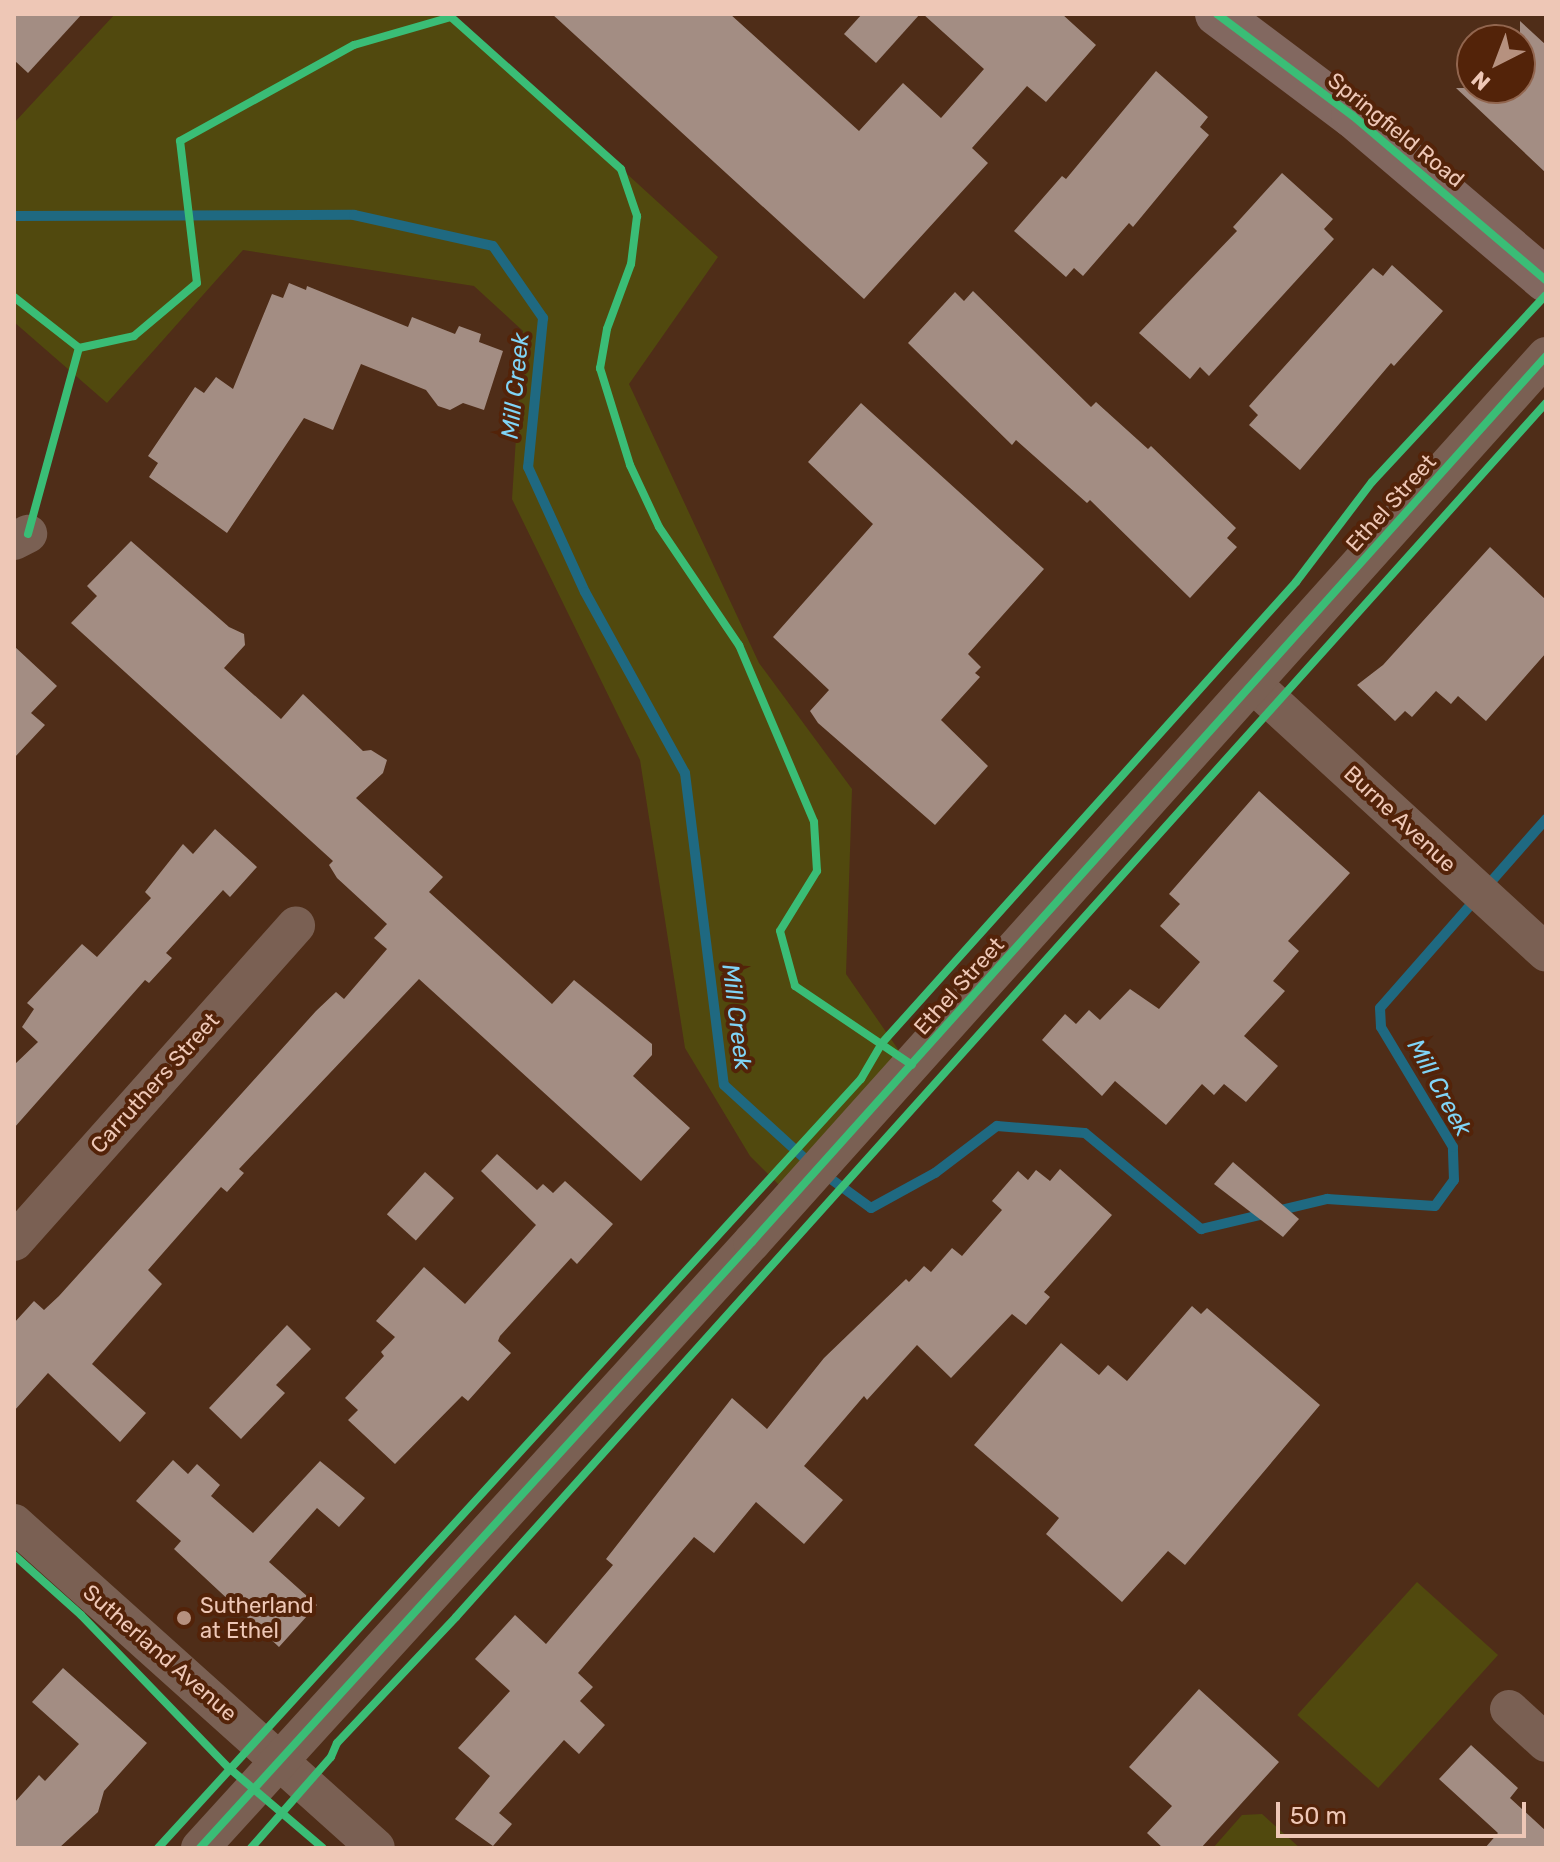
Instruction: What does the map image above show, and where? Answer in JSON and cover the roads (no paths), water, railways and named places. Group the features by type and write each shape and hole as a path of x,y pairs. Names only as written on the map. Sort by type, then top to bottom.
{"main road":[{"name":"Springfield Road","path":"1217,14 1365,126 1546,280"}],"street":[{"name":"Ethel Street","path":"200,1848 912,1065 1546,356"},
{"name":"Burne Avenue","path":"1254,685 1546,953"},
{"name":"Carruthers Street","path":"14,1242 296,925"},
{"name":"Sutherland Avenue","path":"14,1523 376,1848"},
{"path":"1509,1709 1546,1743"}],"waterway":[{"name":"Mill Creek","path":"14,216 354,215 493,246 543,318 528,467 585,592 685,773 724,1085 812,1165"},
{"name":"Mill Creek","path":"824,1174 871,1208 935,1173 997,1126 1085,1133 1201,1229 1327,1199 1435,1206 1454,1180 1453,1147 1381,1027 1380,1008 1546,819"}],"place":[{"name":"Sutherland at Ethel","path":"184,1618"}]}
